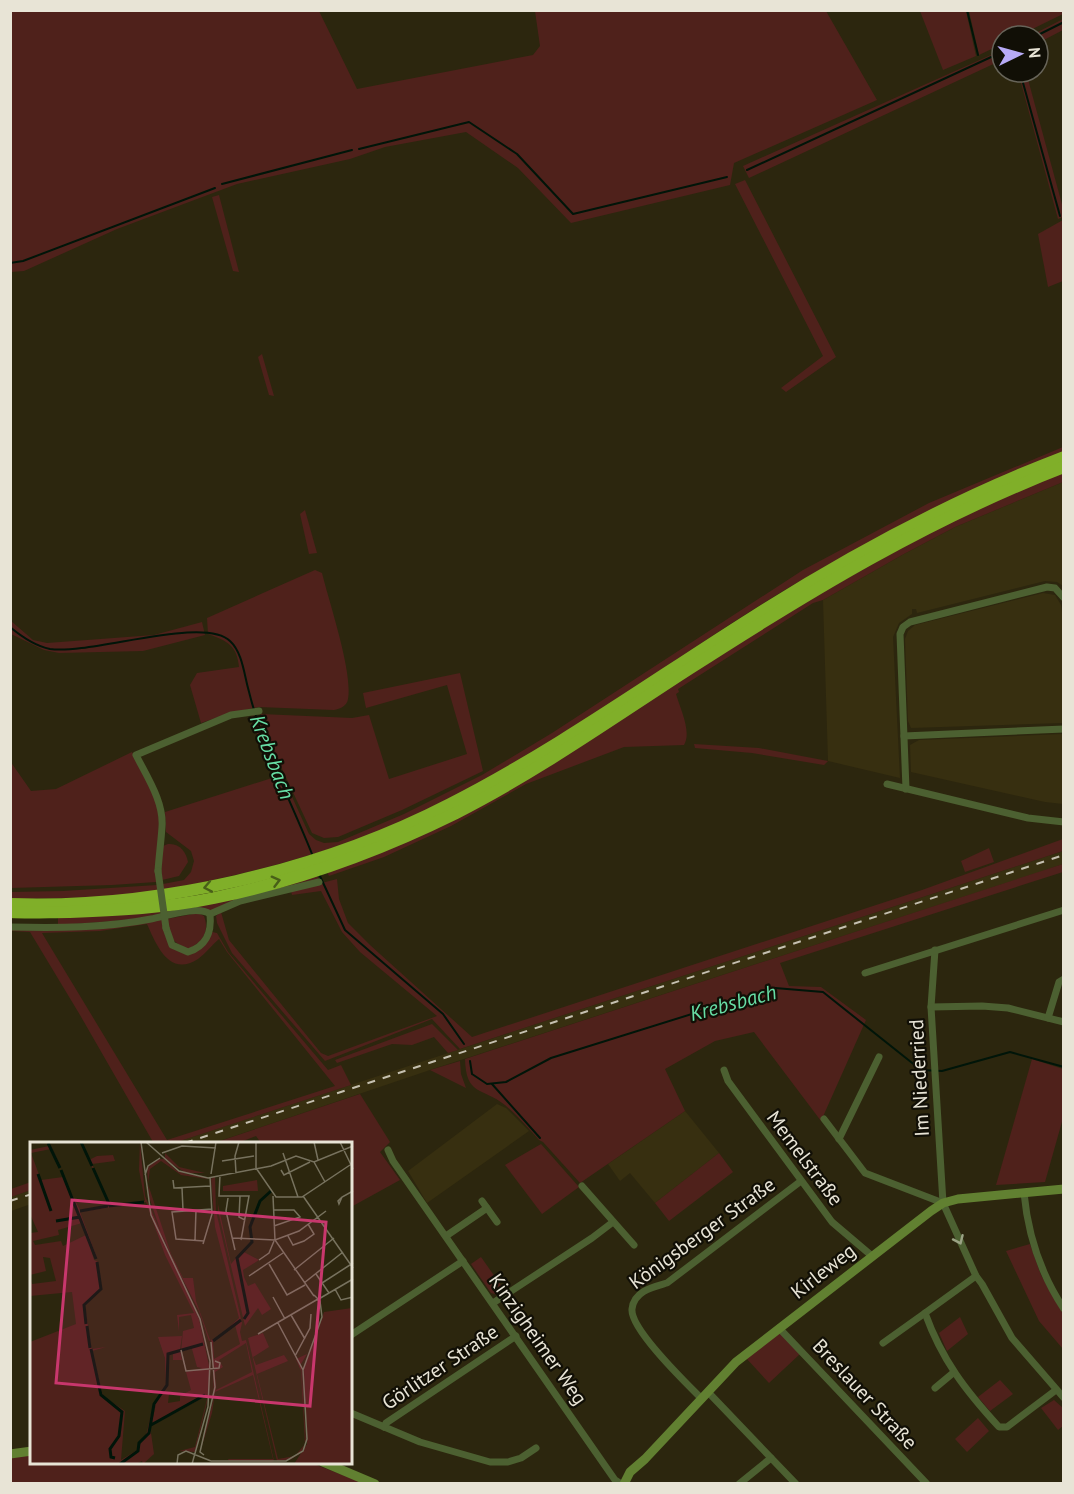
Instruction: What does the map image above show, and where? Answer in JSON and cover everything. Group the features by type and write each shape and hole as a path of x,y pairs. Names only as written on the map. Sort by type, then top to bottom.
{"highway":[{"path":"327,861 449,805 540,753 839,564 942,509 1064,457"},
{"path":"10,912 113,910 214,898 426,826 494,792 805,595 857,565 960,511 1064,467"},
{"path":"10,904 112,901 210,887 307,867"}],"street":[{"path":"906,789 900,634 903,627 910,622 1047,588 1055,588 1064,598"},
{"path":"210,914 211,925 206,940 196,949 188,952 172,945 166,928 158,871 161,815 154,792 136,755 231,715 259,711"},
{"path":"904,736 1064,729"},
{"path":"887,784 1028,818 1064,822"},
{"path":"10,927 99,926 199,909 210,914 240,901 319,882"},
{"path":"865,973 1064,910"},
{"name":"Im Niederried","path":"935,950 931,1008 943,1203"},
{"path":"1048,1018 1059,982 1064,979"},
{"path":"931,1008 982,1006 1008,1008 1064,1022"},
{"path":"840,1139 879,1057"},
{"name":"Memelstraße","path":"724,1070 728,1081 832,1222 872,1256"},
{"path":"824,1119 865,1173 943,1203 976,1276 1012,1338 1064,1398"},
{"name":"Kinzigheimer Weg","path":"388,1150 393,1161 615,1480 623,1484"},
{"name":"Königsberger Straße","path":"705,1395 665,1362 634,1318 632,1309 635,1301 646,1290 667,1283 801,1180"},
{"path":"582,1186 634,1245"},
{"name":"Kirleweg","path":"623,1484 630,1472 736,1362 943,1203 958,1199 1064,1189"},
{"path":"1024,1193 1028,1228 1040,1265 1064,1309"},
{"path":"482,1201 496,1222"},
{"path":"446,1236 487,1208"},
{"path":"493,1303 613,1222"},
{"path":"352,1334 463,1261"},
{"path":"884,1343 976,1276"},
{"path":"925,1313 953,1372 999,1427 1007,1427 1056,1390"},
{"name":"Breslauer Straße","path":"779,1328 927,1484"},
{"name":"Görlitzer Straße","path":"384,1427 386,1423 516,1336"},
{"path":"935,1388 953,1372"},
{"path":"705,1395 796,1484"},
{"path":"352,1413 420,1442 490,1462 508,1462 521,1458 536,1448"},
{"path":"10,1454 30,1451"},
{"path":"739,1484 771,1458"},
{"path":"328,1464 375,1484"}],"shaded area":[{"path":"1063,10 1063,14 1043,24 990,24 990,50 979,55 969,11"},
{"path":"10,11 319,11 357,89 533,55 540,46 535,11 826,11 877,100 734,163 730,185 571,223 518,168 466,132 385,147 350,159 237,184 117,229 24,271 11,272"},
{"path":"920,11 966,11 976,56 943,70"},
{"path":"1063,19 1063,30 1050,37 1050,26"},
{"path":"990,55 990,66 749,178 743,166"},
{"path":"1021,84 1029,84 1063,208 1063,217 1058,219"},
{"path":"745,180 836,357 786,392 781,388 823,356 735,184"},
{"path":"219,195 239,272 233,271 212,197"},
{"path":"1063,220 1063,281 1048,287 1038,234"},
{"path":"262,354 274,396 269,395 258,357"},
{"path":"1063,447 1063,452 897,530 800,581 712,636 582,723 493,777 447,801 379,831 308,856 236,875 163,890 163,884 184,880 191,872 194,861 191,851 166,832 165,812 272,778 251,716 257,715 309,834 324,843 338,842 404,814 482,775 552,733 803,570 929,503"},
{"path":"1063,472 1063,482 955,527 902,555 823,600 813,603 678,689 679,692 676,694 687,734 684,745 624,747 526,784 451,826 384,857 329,876 326,870 957,517"},
{"path":"1063,482 1063,586 1057,582 1045,581 917,613 916,609 912,609 912,614 899,623 893,637 900,778 828,761 823,600 955,527"},
{"path":"305,510 317,553 309,554 300,514"},
{"path":"315,570 322,573 340,637 349,687 346,704 334,710 259,707 230,713 201,723 190,685 197,673 239,667 236,654 230,645 208,634 207,618"},
{"path":"1043,593 1055,595 1061,605 1064,624 1063,723 911,728 908,721 905,639 908,631 915,625"},
{"path":"11,621 33,640 47,643 154,635 202,622 205,635 143,651 59,653 44,650 11,634"},
{"path":"460,673 483,771 402,810 338,837 324,838 312,833 269,741 261,714 352,718 369,715 389,779 467,754 447,685 366,708 363,693"},
{"path":"1063,734 1063,804 911,772 910,745 919,740"},
{"path":"694,744 759,748 828,761 824,765 752,753 695,748"},
{"path":"132,752 150,788 159,816 156,882 11,888 10,761 31,791 56,789"},
{"path":"1063,839 1063,851 460,1049 432,1019 325,1061 232,953 217,923 216,916 221,912 229,940 321,1053 328,1056 437,1016 360,952 342,932 321,891 292,895 291,891 337,879 339,899 348,923 472,1037 922,890"},
{"path":"168,844 182,849 188,862 179,876 162,880 163,846"},
{"path":"989,848 994,862 965,872 961,861"},
{"path":"1063,851 1063,864 1037,873 430,1070 217,1142 177,1142"},
{"path":"1063,864 1063,872 780,963 789,986 821,987 866,1020 821,1121 754,1032 715,1041 665,1069 685,1111 580,1183 509,1109 497,1099 477,1089 468,1079 465,1059"},
{"path":"316,874 319,880 211,912 167,914 166,909"},
{"path":"157,885 158,892 111,897 11,899 11,892"},
{"path":"160,911 161,915 148,917 58,925 58,918"},
{"path":"198,913 204,916 206,922 204,936 188,949 172,938 167,919"},
{"path":"162,919 168,941 176,949 187,954 203,947 212,932 217,933 228,952 328,1070 341,1065 351,1085 177,1142 153,1142 30,932 11,931 10,929","holes":["147,924 159,949 171,962 188,964 198,959 219,939 335,1086 167,1140 42,933 100,931"]},
{"path":"432,1024 458,1050 448,1053 434,1037 412,1045 392,1044 337,1063 335,1060"},
{"path":"1032,1059 1063,1069 1063,1118 1045,1182 996,1185"},
{"path":"460,1061 461,1074 466,1088 430,1070"},
{"path":"360,1094 390,1142 380,1152 400,1180 352,1206 352,1142 260,1142 256,1136 241,1142 217,1142"},
{"path":"497,1104 506,1108 529,1131 427,1203 408,1171"},
{"path":"685,1111 719,1153 655,1203 630,1173 620,1181 608,1164"},
{"path":"541,1144 579,1187 542,1214 505,1165"},
{"path":"719,1153 733,1172 669,1221 655,1203"},
{"path":"30,1182 30,1190 11,1197 11,1189"},
{"path":"30,1190 30,1204 11,1211 10,1197"},
{"path":"1030,1244 1041,1275 1063,1314 1063,1349 1039,1321 1006,1251"},
{"path":"481,1257 505,1291 498,1295 491,1293 471,1264"},
{"path":"960,1317 968,1334 947,1351 939,1333"},
{"path":"780,1332 800,1354 769,1383 746,1358"},
{"path":"1000,1380 1013,1394 990,1411 978,1397"},
{"path":"1054,1400 1063,1408 1063,1426 1058,1430 1041,1408"},
{"path":"978,1418 989,1431 967,1452 955,1439"},
{"path":"30,1454 30,1464 314,1464 364,1483 11,1483 10,1458"}],"waterway":[{"path":"967,10 978,55"},
{"path":"1050,29 1064,22"},
{"path":"747,170 990,58"},
{"path":"1023,84 1060,216"},
{"path":"359,149 469,122 517,154 573,214 727,177"},
{"path":"222,184 352,150"},
{"path":"10,263 23,261 215,188"},
{"path":"1064,223 1064,230"},
{"name":"Krebsbach","path":"10,627 29,641 50,649 92,647 197,632 216,634 230,641 240,657 254,710 269,752 312,854"},
{"name":"Krebsbach","path":"319,874 345,930 443,1014 464,1044"},
{"name":"Krebsbach","path":"470,1061 472,1074 487,1084 506,1082 551,1058 775,988 823,992 921,1070 942,1071 1010,1052 1064,1067"},
{"path":"492,1084 540,1138"}],"railway":[{"path":"188,1142 1064,855"},
{"path":"10,1201 30,1195"}]}
